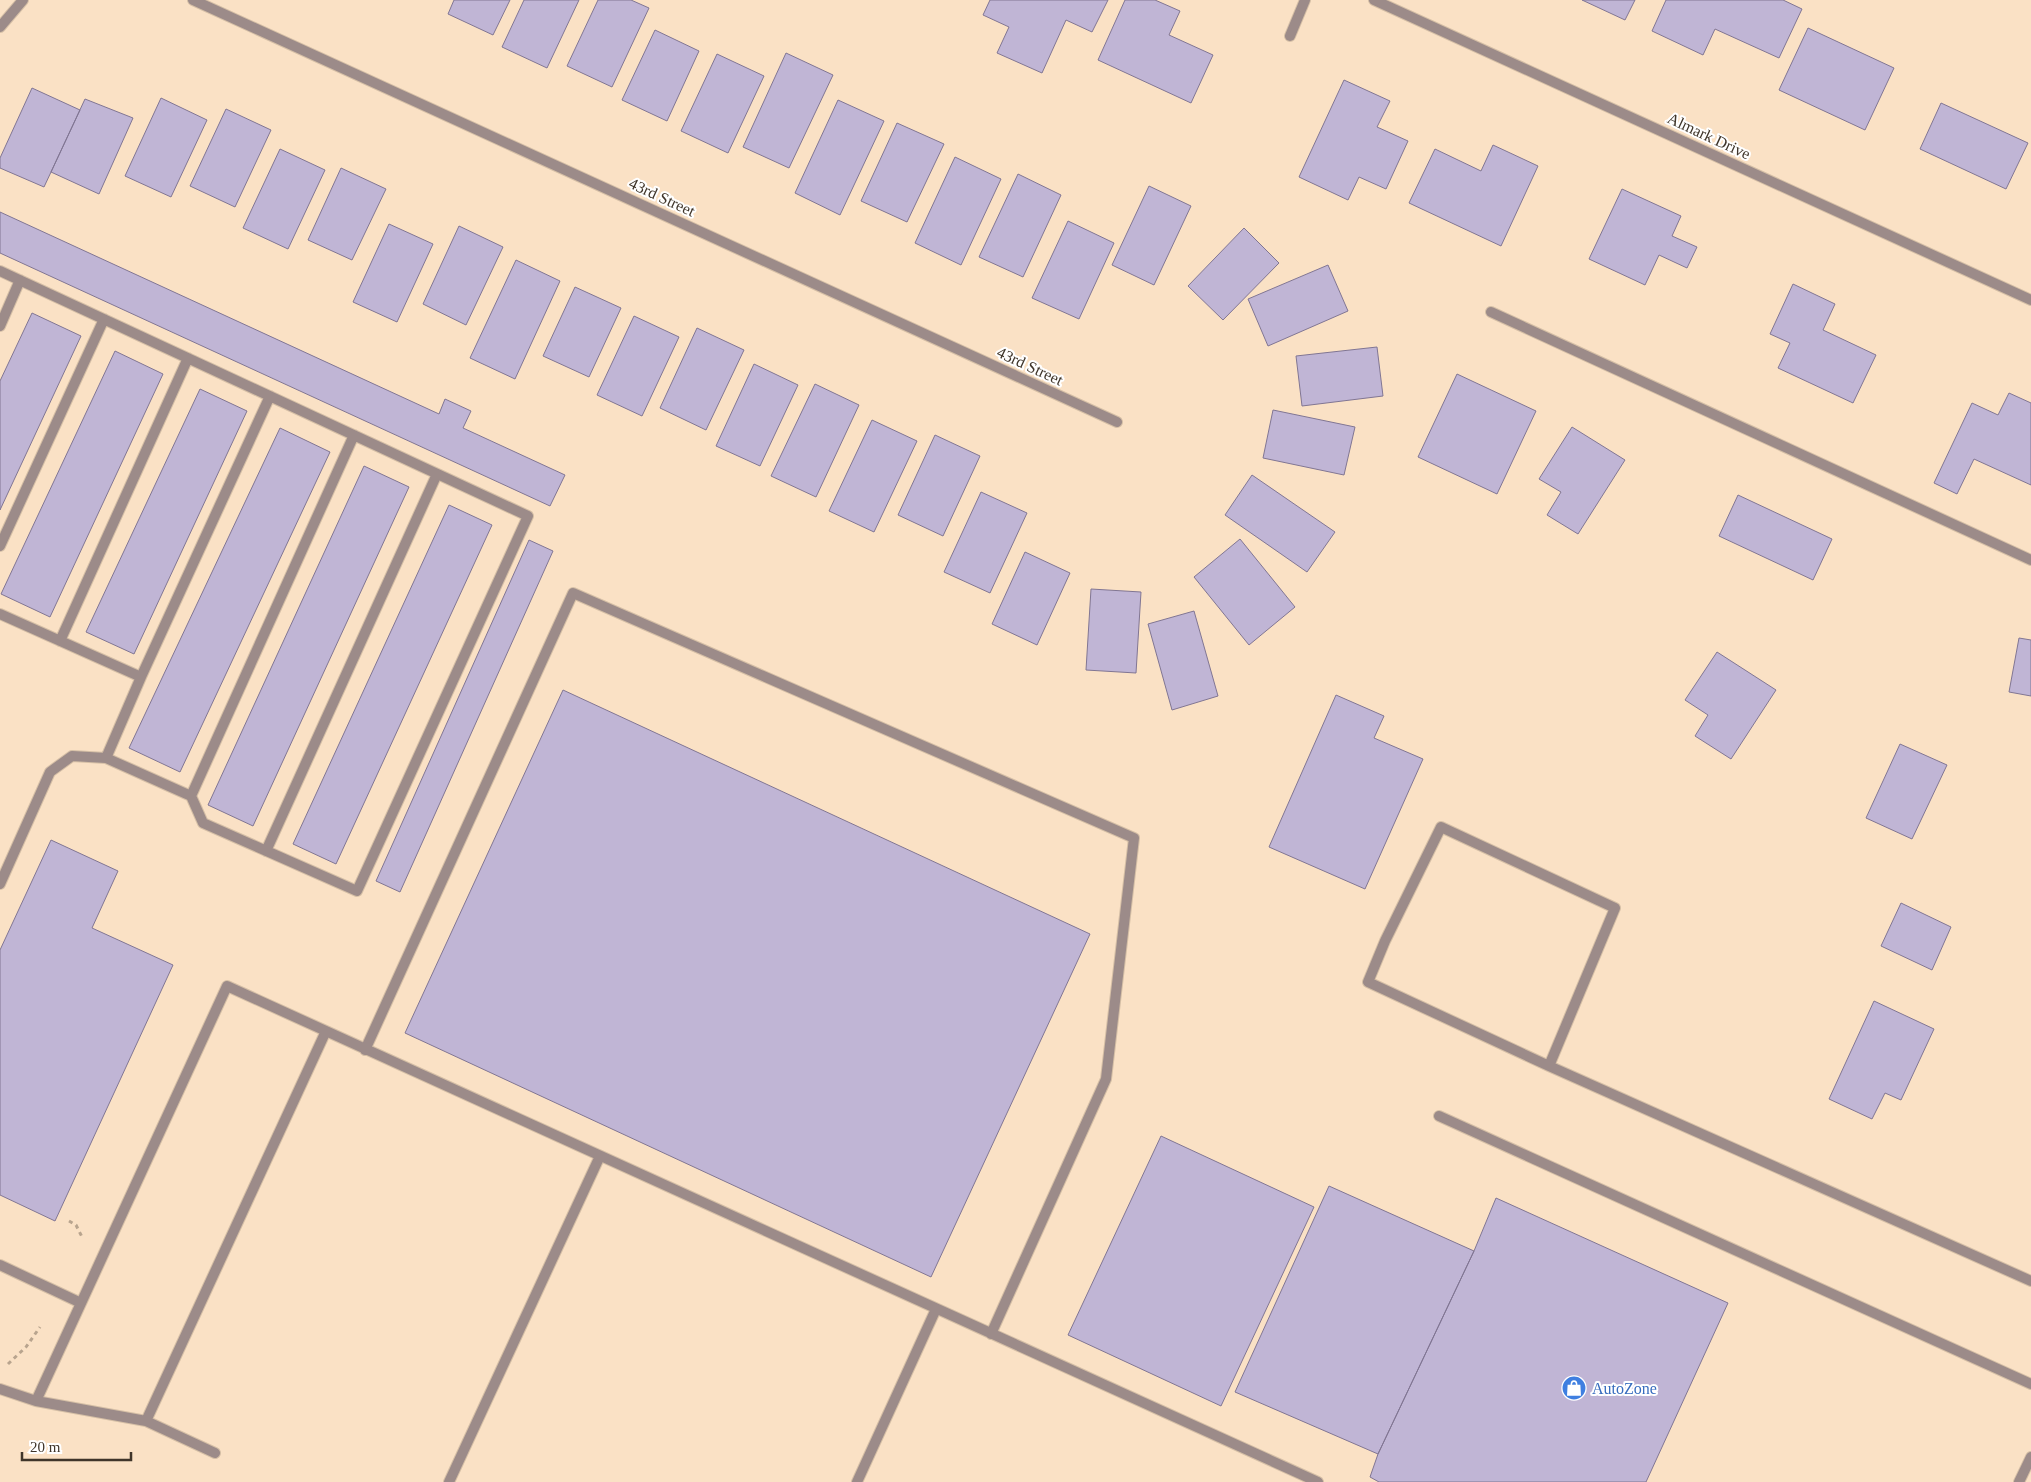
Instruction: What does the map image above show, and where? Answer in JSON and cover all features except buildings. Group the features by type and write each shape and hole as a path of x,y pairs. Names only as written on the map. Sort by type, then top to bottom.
{"street":[{"path":"0,27 23,0"},
{"name":"43rd Street","path":"194,0 1117,422"},
{"path":"1290,36 1305,0"},
{"name":"Almark Drive","path":"1374,0 2031,300"},
{"path":"0,271 528,516 357,891 203,823 191,796 106,758 72,756 50,772 0,884"},
{"path":"0,326 20,280"},
{"path":"1491,312 2031,560"},
{"path":"0,546 104,319"},
{"path":"60,641 188,358"},
{"path":"106,758 141,677 270,396"},
{"path":"191,796 354,435"},
{"path":"266,851 437,474"},
{"path":"365,1050 573,592 1134,838 1106,1079 991,1334"},
{"path":"0,614 141,677"},
{"path":"1549,1066 1615,908 1441,827 1385,941 1368,982 1549,1066 2031,1281"},
{"path":"36,1401 227,986 1318,1482"},
{"path":"146,1421 326,1032"},
{"path":"1439,1116 2031,1384"},
{"path":"449,1482 600,1156"},
{"path":"0,1265 81,1303"},
{"path":"857,1482 936,1309"},
{"path":"0,1389 36,1401 146,1421 215,1453"},
{"path":"2020,1482 2031,1457"}],"path":[{"path":"68,1220 76,1225 84,1240 80,1247"},
{"path":"8,1364 26,1347 40,1327"}],"place":[{"name":"AutoZone","path":"1574,1388"}]}
